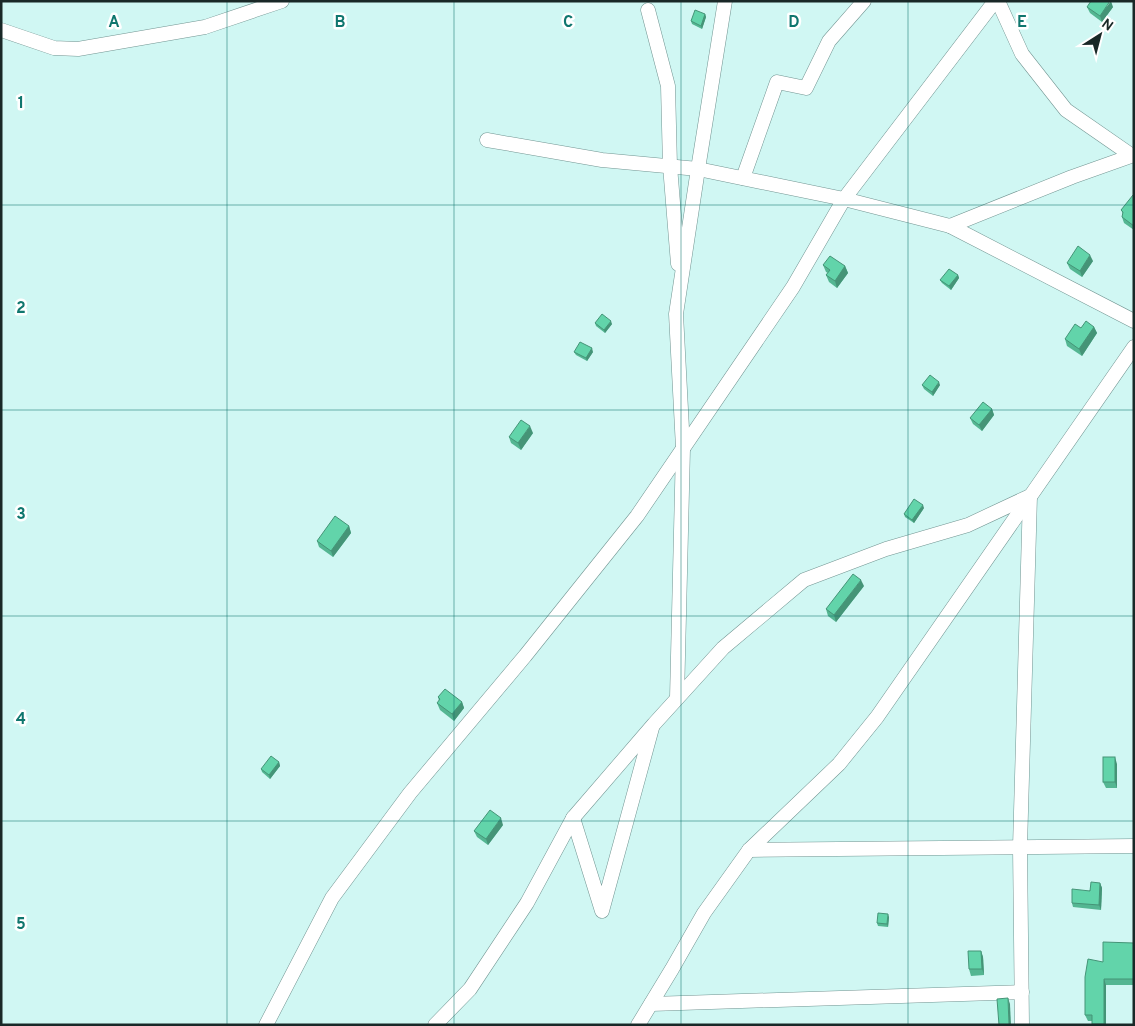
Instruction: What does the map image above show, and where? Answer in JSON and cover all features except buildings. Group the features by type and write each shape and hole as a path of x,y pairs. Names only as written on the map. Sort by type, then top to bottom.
{"street":[{"path":"1,30 54,48 78,49 205,27 282,1"},
{"path":"677,698 683,448 676,314 726,1"},
{"path":"743,178 777,82 806,88 829,41 864,1"},
{"path":"266,1025 332,898 410,793 526,656 636,516 793,287 844,198 997,1 1022,54 1066,110 1132,155"},
{"path":"648,10 668,86 670,166 680,288"},
{"path":"487,140 602,160 698,169 844,198 950,226 1134,321"},
{"path":"950,226 1132,155"},
{"path":"638,1025 704,912 749,850 838,764 878,717 1134,347"},
{"path":"435,1025 470,989 527,903 574,818 654,724 723,648 804,580 886,549 968,525 1030,496"},
{"path":"1022,1025 1020,847 1030,496"},
{"path":"574,818 602,911 654,724"},
{"path":"749,850 1134,846"},
{"path":"651,1004 1022,992"}]}
